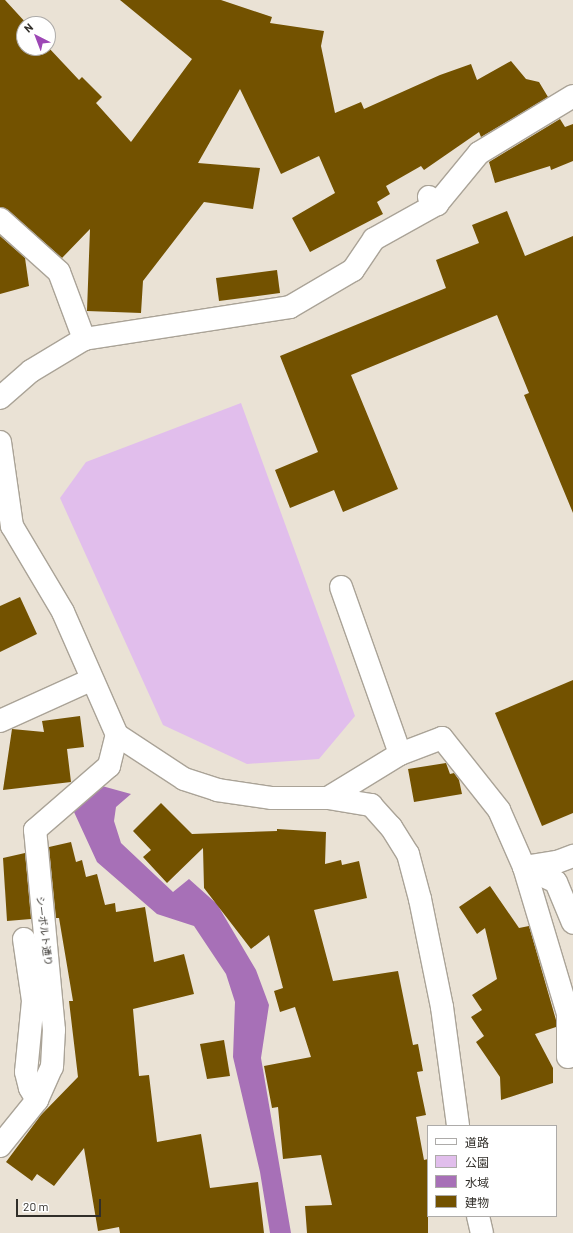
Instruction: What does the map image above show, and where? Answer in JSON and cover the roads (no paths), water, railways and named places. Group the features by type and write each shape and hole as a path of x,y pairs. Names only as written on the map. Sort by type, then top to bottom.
{"street":[{"path":"0,398 31,371 84,339 290,307 353,270 374,239 433,200 479,153 573,96"},
{"path":"0,219 59,272 84,339"},
{"path":"0,442 6,526 63,612 91,680 117,735 160,765 184,779 217,790 272,798 328,798 371,805 391,827 408,854 442,1008 458,1125"},
{"path":"341,586 400,754"},
{"path":"0,721 91,680"},
{"name":"シーボルト通り","path":"0,1146 37,1100 52,1067 54,1030 35,830 109,766 117,735"},
{"path":"328,798 400,754 442,738 498,810 524,867 568,1014 568,1057"},
{"path":"524,867 557,862 573,856"},
{"path":"524,867 556,882 573,923"},
{"path":"24,939 33,1001 26,1072 30,1088 37,1100"},
{"path":"478,1217 482,1233"}],"water":[{"path":"102,786 131,794 116,807 114,821 121,843 173,892 189,879 217,904 256,970 269,1005 261,1058 291,1233 270,1233 260,1172 233,1057 235,1002 226,974 194,926 157,914 97,862 74,812"}]}
